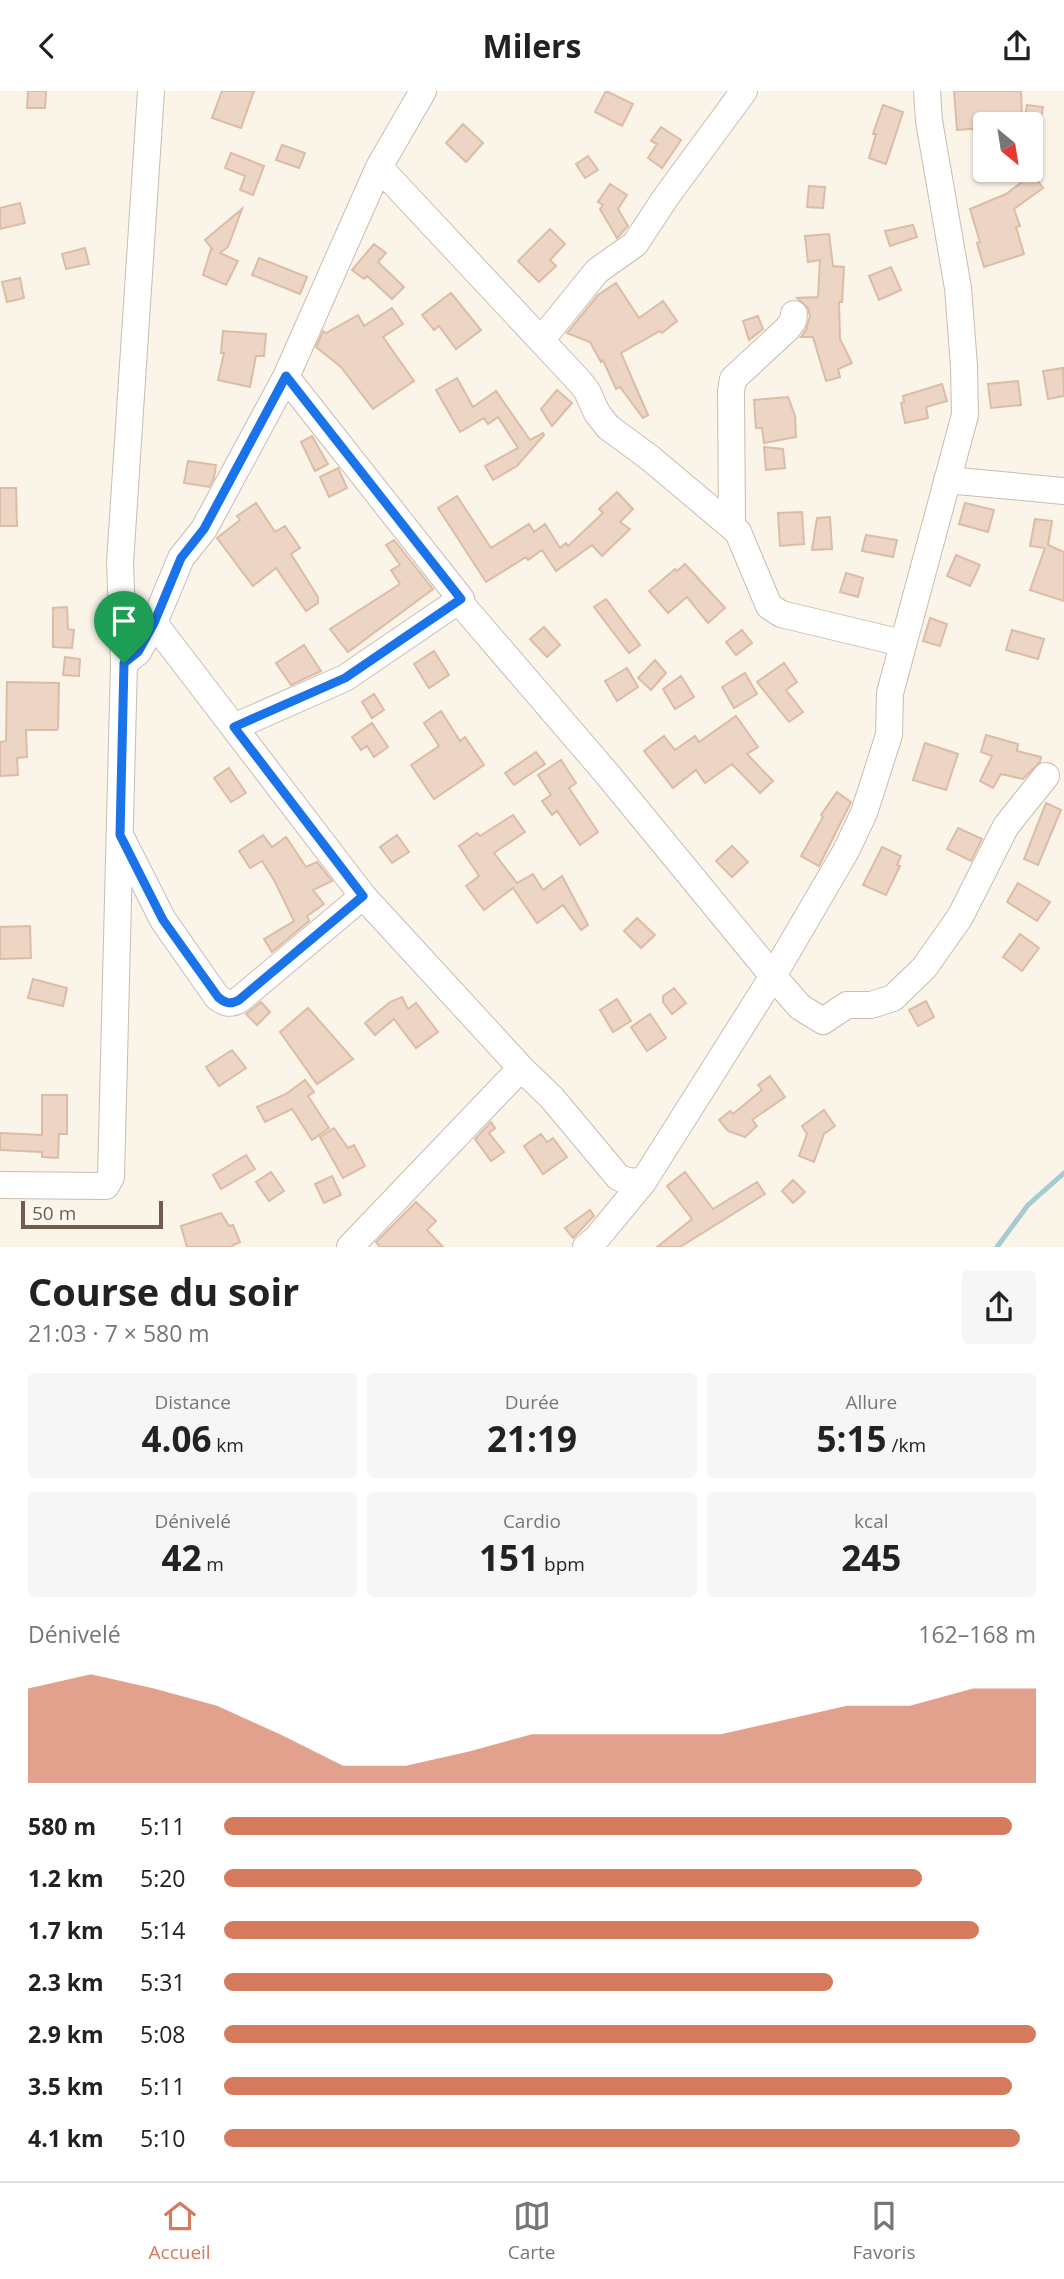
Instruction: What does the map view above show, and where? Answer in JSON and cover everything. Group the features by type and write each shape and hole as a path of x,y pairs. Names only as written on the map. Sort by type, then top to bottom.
{"street":[{"path":"0,1185 106,1186 110,1182 124,663 120,563 151,91"},
{"path":"124,663 138,652 154,623 181,558 204,529 286,376 379,167 424,91"},
{"path":"542,339 597,271 635,244 744,91"},
{"path":"586,1247 596,1239 643,1182 774,976 846,851 864,813 890,735 890,693 965,415 958,288 926,91"},
{"path":"379,167 542,339 587,391 597,413 608,427 732,525 743,542 769,606 775,611 902,643"},
{"path":"732,525 733,379 787,329 794,314"},
{"path":"286,376 461,599 461,605 608,775 800,1007 823,1021 848,1006 871,1005 893,998 924,968 948,936 1006,826 1046,776"},
{"path":"947,479 1064,491"},
{"path":"234,727 345,678 461,599"},
{"path":"154,623 363,896 521,1068 552,1098 618,1177 627,1181 643,1182"},
{"path":"120,835 163,920 225,1003 239,1000 363,896"},
{"path":"350,1247 521,1068"}],"building":[{"path":"28,91 46,91 45,108 27,108"},
{"path":"222,91 254,91 241,128 212,118"},
{"path":"606,91 633,104 622,126 595,112"},
{"path":"954,91 1021,91 1022,112 973,112 973,129 957,130"},
{"path":"883,105 903,112 886,164 869,158 876,134 873,134"},
{"path":"1027,105 1043,107 1042,112 1026,112"},
{"path":"463,124 483,143 466,162 446,143"},
{"path":"661,127 681,140 662,168 648,158 657,144 651,141"},
{"path":"282,145 305,153 299,168 276,160"},
{"path":"231,153 264,166 253,195 240,190 245,176 225,168"},
{"path":"588,156 598,170 585,178 576,164"},
{"path":"1022,182 1039,182 1043,188 1014,209 1020,226 1016,227 1024,254 984,267 970,209 1006,194"},
{"path":"610,184 627,195 618,209 628,226 617,238 600,209 603,205 598,202"},
{"path":"809,186 825,187 823,208 807,207"},
{"path":"20,203 25,223 0,229 0,208"},
{"path":"242,209 228,247 220,253 238,261 226,285 203,275 211,249 213,250 205,240"},
{"path":"913,225 917,237 890,246 885,231"},
{"path":"550,229 565,244 550,260 556,266 539,282 518,261"},
{"path":"829,234 833,266 844,267 842,302 839,302 840,339 852,363 838,369 840,377 826,381 813,337 801,337 810,316 808,308 797,298 818,297 820,260 808,262 805,236"},
{"path":"374,244 386,253 378,262 404,287 392,299 367,276 364,279 352,270"},
{"path":"85,248 89,264 66,269 62,254"},
{"path":"259,258 307,277 300,294 252,275"},
{"path":"891,267 901,290 879,300 869,276"},
{"path":"20,278 24,298 7,302 2,282"},
{"path":"616,283 639,318 663,301 677,321 662,333 660,331 621,353 648,415 643,418 620,387 616,389 603,360 601,362 590,342 567,333 598,295"},
{"path":"451,293 481,330 456,349 439,326 434,330 422,315"},
{"path":"392,308 403,324 383,337 414,381 373,409 341,367 316,347 323,331 326,333 358,315 364,326"},
{"path":"758,316 763,329 749,340 743,321"},
{"path":"223,331 266,334 264,356 256,356 250,387 218,380 224,353 221,353"},
{"path":"1063,368 1064,396 1048,399 1043,371"},
{"path":"457,378 473,407 496,391 530,440 543,433 544,435 517,466 493,480 485,466 518,448 498,417 488,424 484,418 460,432 436,390"},
{"path":"1018,381 1021,405 991,408 988,384"},
{"path":"942,384 947,401 926,407 928,418 905,423 901,403 904,402 903,396"},
{"path":"557,390 572,403 552,426 541,409"},
{"path":"788,397 795,416 796,437 764,443 762,428 756,428 754,400"},
{"path":"312,436 328,464 315,471 301,442"},
{"path":"764,447 783,449 785,468 766,470"},
{"path":"188,461 216,465 209,487 184,483"},
{"path":"338,468 347,488 329,497 320,477"},
{"path":"0,488 16,488 17,526 0,526"},
{"path":"617,492 633,509 620,522 630,529 602,556 592,545 556,571 542,550 486,582 438,508 457,496 491,548 529,524 534,532 545,524 560,548 566,543 568,546 603,513 599,509"},
{"path":"256,503 275,532 285,526 300,548 291,554 318,597 318,603 306,611 276,568 253,586 217,538 240,520 237,516"},
{"path":"965,503 994,510 988,532 959,524"},
{"path":"802,512 804,544 780,546 778,513"},
{"path":"830,517 832,549 812,550 817,518"},
{"path":"1035,519 1052,521 1048,545 1064,552 1064,601 1030,590 1045,548 1030,546"},
{"path":"866,535 897,540 893,557 862,551"},
{"path":"394,540 433,589 348,652 330,629 400,584 391,570 400,565 386,545"},
{"path":"956,555 980,565 970,586 947,576"},
{"path":"685,564 725,608 708,623 687,597 668,613 649,591"},
{"path":"846,573 863,578 858,597 840,592"},
{"path":"606,599 640,645 629,653 594,607"},
{"path":"67,607 68,629 74,630 72,648 53,647 53,608"},
{"path":"930,618 947,624 940,646 923,641"},
{"path":"544,627 560,645 547,657 530,639"},
{"path":"742,630 752,643 736,655 726,642"},
{"path":"1012,630 1044,639 1038,659 1006,650"},
{"path":"304,645 321,671 291,685 276,663"},
{"path":"434,651 449,675 429,688 414,664"},
{"path":"65,657 80,659 79,676 63,675"},
{"path":"655,660 666,673 651,690 638,678"},
{"path":"784,663 797,682 786,690 803,712 789,722 757,682"},
{"path":"627,668 638,687 617,701 605,681"},
{"path":"745,673 757,694 734,708 722,687"},
{"path":"681,676 694,697 675,709 663,689"},
{"path":"7,682 59,683 58,728 26,730 27,757 17,758 18,775 0,776 0,742 6,741"},
{"path":"374,694 384,710 372,718 362,702"},
{"path":"441,711 460,741 465,737 484,765 434,799 411,765 439,746 424,723"},
{"path":"736,716 758,747 747,754 773,781 760,793 732,764 705,783 696,770 673,788 644,751 664,736 675,750 695,736 699,742"},
{"path":"372,723 388,747 374,757 367,746 361,750 352,737"},
{"path":"986,735 1018,744 1017,751 1041,757 1040,762 1023,779 1001,774 993,788 980,781 992,756 981,752"},
{"path":"925,743 958,754 946,790 913,780"},
{"path":"536,752 545,764 514,785 505,773"},
{"path":"561,760 576,783 569,788 598,832 580,845 557,811 552,815 542,801 551,795 538,775"},
{"path":"229,768 246,793 231,802 214,778"},
{"path":"837,792 851,802 819,866 801,856 823,817 821,815"},
{"path":"1046,803 1061,810 1038,865 1024,859"},
{"path":"513,815 525,832 494,853 517,883 533,874 543,890 562,876 588,925 581,930 563,905 537,923 513,888 484,910 466,886 479,876 459,846 477,833 480,836"},
{"path":"958,828 982,839 971,861 947,849"},
{"path":"263,835 272,847 286,837 306,867 317,862 332,881 313,890 324,904 307,916 309,921 272,952 264,939 294,921 262,861 250,868 239,851"},
{"path":"397,835 409,852 392,863 380,847"},
{"path":"732,846 748,862 732,877 716,861"},
{"path":"882,847 901,856 897,865 900,866 886,895 863,885"},
{"path":"1018,883 1050,902 1037,921 1007,902"},
{"path":"637,918 655,935 641,948 624,931"},
{"path":"30,926 31,958 0,959 0,927"},
{"path":"1020,934 1039,948 1022,971 1003,957"},
{"path":"33,979 67,988 63,1006 28,998"},
{"path":"674,988 686,1003 672,1014 663,1002 663,996"},
{"path":"402,997 408,1009 416,1003 438,1032 416,1048 394,1019 375,1035 365,1023 390,1002"},
{"path":"617,999 631,1021 613,1032 600,1010"},
{"path":"926,1001 934,1017 918,1026 909,1010"},
{"path":"261,1002 270,1012 257,1025 246,1014"},
{"path":"308,1008 353,1059 317,1084 280,1032"},
{"path":"650,1014 666,1038 647,1051 631,1027"},
{"path":"232,1050 246,1068 219,1086 206,1067"},
{"path":"770,1076 785,1097 752,1120 757,1126 745,1137 728,1131 719,1120 730,1111 733,1114 762,1090 758,1085"},
{"path":"305,1080 314,1092 308,1096 329,1128 312,1140 292,1109 265,1122 257,1107 286,1094"},
{"path":"42,1095 67,1095 67,1134 59,1134 58,1158 42,1157 42,1152 0,1150 0,1133 42,1135"},
{"path":"824,1110 835,1126 824,1134 814,1162 799,1156 807,1134 802,1126"},
{"path":"491,1122 495,1128 489,1133 504,1152 491,1161 475,1139"},
{"path":"334,1128 348,1148 354,1145 365,1166 343,1178 320,1137"},
{"path":"541,1134 547,1142 553,1138 567,1157 543,1174 524,1146"},
{"path":"246,1155 255,1169 221,1189 213,1175"},
{"path":"271,1172 284,1191 269,1201 256,1182"},
{"path":"685,1172 713,1209 757,1182 765,1194 680,1247 657,1247 692,1219 667,1186"},
{"path":"332,1176 341,1195 324,1203 315,1184"},
{"path":"793,1180 805,1192 793,1203 782,1191"},
{"path":"416,1202 436,1221 427,1230 443,1247 380,1247 376,1242"},
{"path":"590,1210 594,1216 573,1238 565,1228"},
{"path":"221,1213 229,1226 233,1225 240,1242 230,1247 187,1247 181,1226"}],"waterway":[{"path":"997,1247 1028,1205 1064,1173"}],"route":[{"path":"286,376 461,599 345,678 234,727 363,896 276,971 233,1003 225,1003 218,997 163,920 120,835 124,663 138,652 154,623 181,558 204,529 286,376"}]}
